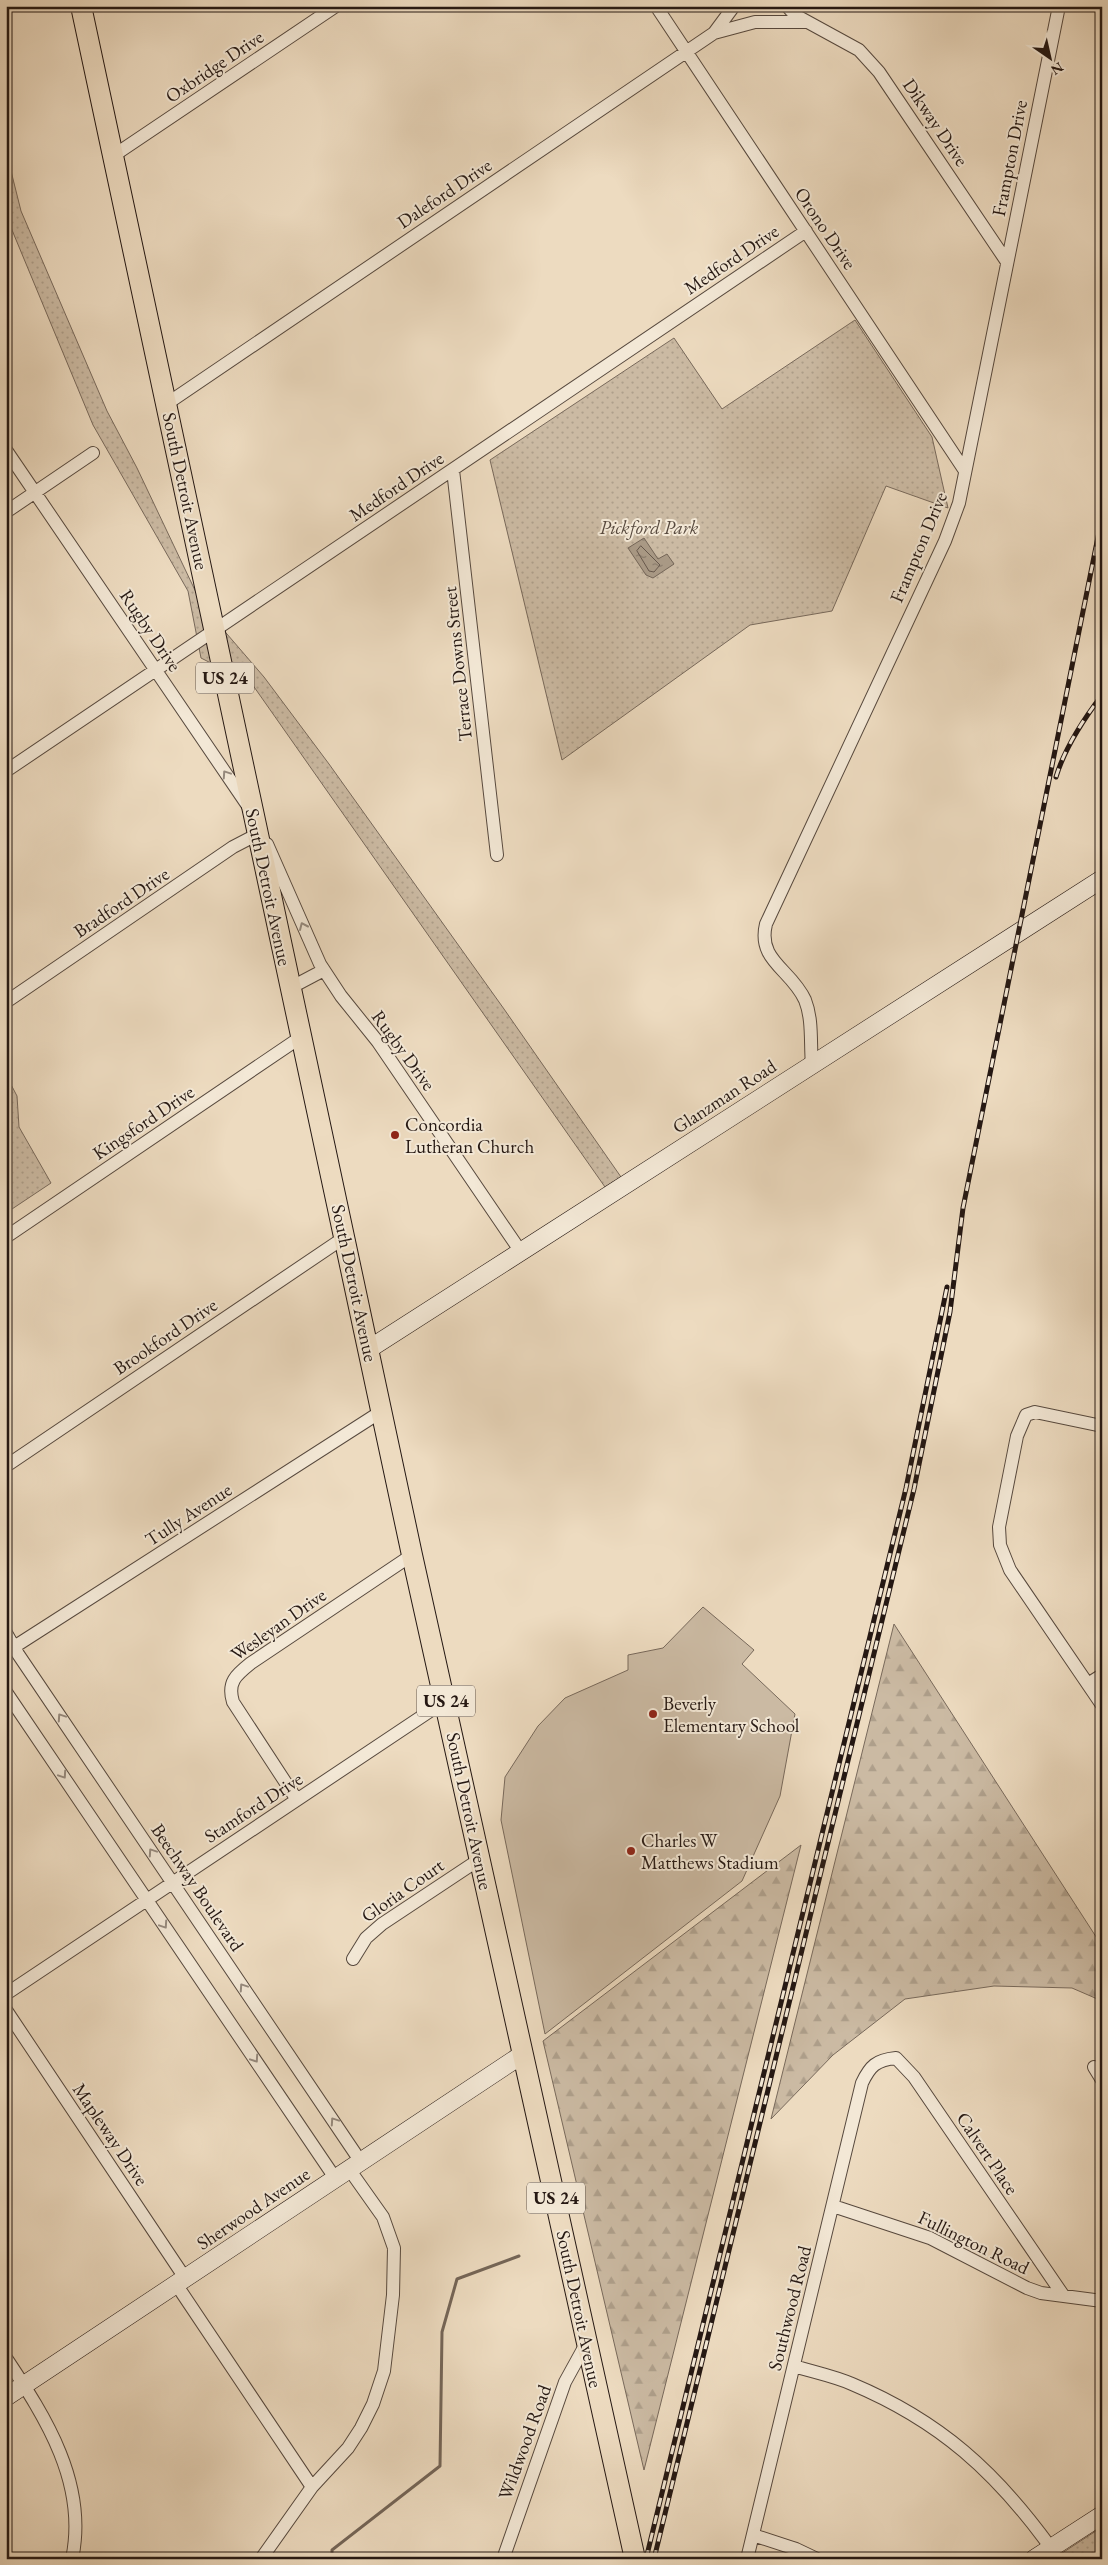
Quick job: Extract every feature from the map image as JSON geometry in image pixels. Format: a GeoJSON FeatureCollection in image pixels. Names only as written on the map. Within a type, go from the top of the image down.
{"type":"FeatureCollection","features":[{"type":"Feature","properties":{"kind":"main road","name":"South Detroit Avenue"},"geometry":{"type":"LineString","coordinates":[[81,6],[168,403],[253,814],[412,1555],[446,1701],[635,2559]]}},
{"type":"Feature","properties":{"kind":"street","name":"Oxbridge Drive"},"geometry":{"type":"LineString","coordinates":[[113,156],[336,6]]}},
{"type":"Feature","properties":{"kind":"street","name":"Orono Drive"},"geometry":{"type":"LineString","coordinates":[[656,6],[965,471]]}},
{"type":"Feature","properties":{"kind":"street","name":"Daleford Drive"},"geometry":{"type":"LineString","coordinates":[[168,403],[714,33],[734,6]]}},
{"type":"Feature","properties":{"kind":"street","name":"Dikway Drive"},"geometry":{"type":"LineString","coordinates":[[787,6],[795,14],[859,50],[879,72],[1007,262]]}},
{"type":"Feature","properties":{"kind":"street","name":"Frampton Drive"},"geometry":{"type":"LineString","coordinates":[[812,1065],[811,1028],[805,1001],[795,982],[766,950],[763,938],[766,924],[945,540],[959,503],[1059,6]]}},
{"type":"Feature","properties":{"kind":"street","name":"Dikway Drive"},"geometry":{"type":"LineString","coordinates":[[714,33],[755,22],[791,20],[812,24]]}},
{"type":"Feature","properties":{"kind":"street","name":"Medford Drive"},"geometry":{"type":"LineString","coordinates":[[6,771],[806,231]]}},
{"type":"Feature","properties":{"kind":"street","name":"Rugby Drive"},"geometry":{"type":"LineString","coordinates":[[6,450],[253,814],[324,970],[341,996],[378,1042],[521,1252]]}},
{"type":"Feature","properties":{"kind":"street"},"geometry":{"type":"LineString","coordinates":[[6,512],[93,452]]}},
{"type":"Feature","properties":{"kind":"street","name":"Terrace Downs Street"},"geometry":{"type":"LineString","coordinates":[[453,470],[497,855]]}},
{"type":"Feature","properties":{"kind":"street","name":"Bradford Drive"},"geometry":{"type":"LineString","coordinates":[[6,1002],[233,847],[258,834]]}},
{"type":"Feature","properties":{"kind":"street","name":"Glanzman Road"},"geometry":{"type":"LineString","coordinates":[[369,1349],[1102,879]]}},
{"type":"Feature","properties":{"kind":"street"},"geometry":{"type":"LineString","coordinates":[[290,988],[324,970]]}},
{"type":"Feature","properties":{"kind":"street","name":"Kingsford Drive"},"geometry":{"type":"LineString","coordinates":[[6,1237],[301,1037]]}},
{"type":"Feature","properties":{"kind":"street","name":"Brookford Drive"},"geometry":{"type":"LineString","coordinates":[[6,1466],[345,1237]]}},
{"type":"Feature","properties":{"kind":"street","name":"Tully Avenue"},"geometry":{"type":"LineString","coordinates":[[14,1648],[382,1411]]}},
{"type":"Feature","properties":{"kind":"street"},"geometry":{"type":"LineString","coordinates":[[1102,1426],[1036,1412],[1026,1416],[1016,1436],[999,1527],[1000,1544],[1010,1570],[1102,1705]]}},
{"type":"Feature","properties":{"kind":"street","name":"Wesleyan Drive"},"geometry":{"type":"LineString","coordinates":[[297,1800],[233,1702],[230,1692],[232,1680],[251,1663],[412,1555]]}},
{"type":"Feature","properties":{"kind":"street","name":"Beechway Boulevard"},"geometry":{"type":"LineString","coordinates":[[6,1633],[14,1648],[172,1883],[348,2170]]}},
{"type":"Feature","properties":{"kind":"street"},"geometry":{"type":"LineString","coordinates":[[1088,1684],[1102,1675]]}},
{"type":"Feature","properties":{"kind":"street"},"geometry":{"type":"LineString","coordinates":[[6,1692],[147,1900],[383,2217],[392,2238],[394,2286],[390,2330],[378,2392],[361,2428],[348,2448],[312,2487],[261,2559]]}},
{"type":"Feature","properties":{"kind":"street","name":"Stamford Drive"},"geometry":{"type":"LineString","coordinates":[[6,1994],[446,1701]]}},
{"type":"Feature","properties":{"kind":"street","name":"Gloria Court"},"geometry":{"type":"LineString","coordinates":[[353,1959],[366,1938],[382,1924],[480,1859]]}},
{"type":"Feature","properties":{"kind":"street","name":"Mapleway Drive"},"geometry":{"type":"LineString","coordinates":[[6,2010],[312,2487]]}},
{"type":"Feature","properties":{"kind":"street","name":"Sherwood Avenue"},"geometry":{"type":"LineString","coordinates":[[6,2397],[523,2054]]}},
{"type":"Feature","properties":{"kind":"street","name":"Calvert Place"},"geometry":{"type":"LineString","coordinates":[[870,2067],[883,2059],[896,2058],[914,2077],[1063,2296]]}},
{"type":"Feature","properties":{"kind":"street","name":"Southwood Road"},"geometry":{"type":"LineString","coordinates":[[747,2559],[862,2083],[870,2067]]}},
{"type":"Feature","properties":{"kind":"street"},"geometry":{"type":"LineString","coordinates":[[1094,2067],[1102,2080]]}},
{"type":"Feature","properties":{"kind":"street","name":"Fullington Road"},"geometry":{"type":"LineString","coordinates":[[833,2206],[930,2238],[1027,2288],[1063,2296],[1102,2301]]}},
{"type":"Feature","properties":{"kind":"street","name":"Wildwood Road"},"geometry":{"type":"LineString","coordinates":[[503,2559],[565,2382],[587,2342]]}},
{"type":"Feature","properties":{"kind":"street"},"geometry":{"type":"LineString","coordinates":[[6,2358],[51,2430],[71,2483],[77,2529],[72,2559]]}},
{"type":"Feature","properties":{"kind":"street"},"geometry":{"type":"LineString","coordinates":[[794,2366],[850,2383],[882,2397],[913,2414],[948,2438],[978,2462],[1020,2505],[1051,2548]]}},
{"type":"Feature","properties":{"kind":"street"},"geometry":{"type":"LineString","coordinates":[[1034,2559],[1102,2515]]}},
{"type":"Feature","properties":{"kind":"street"},"geometry":{"type":"LineString","coordinates":[[753,2535],[796,2549],[818,2559]]}},
{"type":"Feature","properties":{"kind":"green space"},"geometry":{"type":"Polygon","coordinates":[[[6,151],[21,211],[107,411],[137,468],[202,605],[264,677],[329,764],[621,1177],[605,1187],[252,684],[201,658],[188,591],[93,425],[7,218],[6,151]]]}},
{"type":"Feature","properties":{"kind":"green space","name":"Pickford Park"},"geometry":{"type":"Polygon","coordinates":[[[855,320],[932,437],[948,508],[886,486],[832,611],[750,625],[562,760],[490,460],[674,338],[722,409],[855,320]]]}},
{"type":"Feature","properties":{"kind":"green space"},"geometry":{"type":"Polygon","coordinates":[[[6,1075],[17,1096],[19,1127],[51,1183],[6,1213],[6,1075]]]}},
{"type":"Feature","properties":{"kind":"green space","name":"Charles W Matthews Stadium"},"geometry":{"type":"Polygon","coordinates":[[[703,1607],[754,1650],[742,1664],[795,1714],[780,1796],[742,1881],[545,2034],[501,1820],[505,1777],[538,1726],[565,1698],[628,1670],[628,1655],[663,1648],[703,1607]]]}},
{"type":"Feature","properties":{"kind":"green space"},"geometry":{"type":"Polygon","coordinates":[[[894,1624],[1102,1946],[1102,2001],[1072,1988],[994,1986],[905,1999],[833,2055],[771,2119],[894,1624]]]}},
{"type":"Feature","properties":{"kind":"green space"},"geometry":{"type":"Polygon","coordinates":[[[801,1845],[644,2470],[543,2041],[801,1845]]]}},
{"type":"Feature","properties":{"kind":"green space"},"geometry":{"type":"Polygon","coordinates":[[[1102,2527],[1102,2559],[1053,2559],[1102,2527]]]}},
{"type":"Feature","properties":{"kind":"water"},"geometry":{"type":"Polygon","coordinates":[[[644,538],[658,559],[667,554],[674,564],[653,578],[646,575],[628,548],[644,538]]]}},
{"type":"Feature","properties":{"kind":"waterway"},"geometry":{"type":"LineString","coordinates":[[332,2559],[332,2550],[440,2466],[442,2332],[457,2279],[519,2256]]}},
{"type":"Feature","properties":{"kind":"railway"},"geometry":{"type":"LineString","coordinates":[[654,2559],[914,1489],[950,1312],[963,1208],[1102,517]]}},
{"type":"Feature","properties":{"kind":"railway"},"geometry":{"type":"LineString","coordinates":[[1056,777],[1064,755],[1075,734],[1102,695]]}},
{"type":"Feature","properties":{"kind":"railway"},"geometry":{"type":"LineString","coordinates":[[646,2559],[906,1488],[947,1287]]}},
{"type":"Feature","properties":{"kind":"place","name":"Concordia Lutheran Church"},"geometry":{"type":"Point","coordinates":[395,1135]}},
{"type":"Feature","properties":{"kind":"place","name":"Beverly Elementary School"},"geometry":{"type":"Point","coordinates":[653,1714]}},
{"type":"Feature","properties":{"kind":"place","name":"Charles W Matthews Stadium"},"geometry":{"type":"Point","coordinates":[631,1851]}}]}
